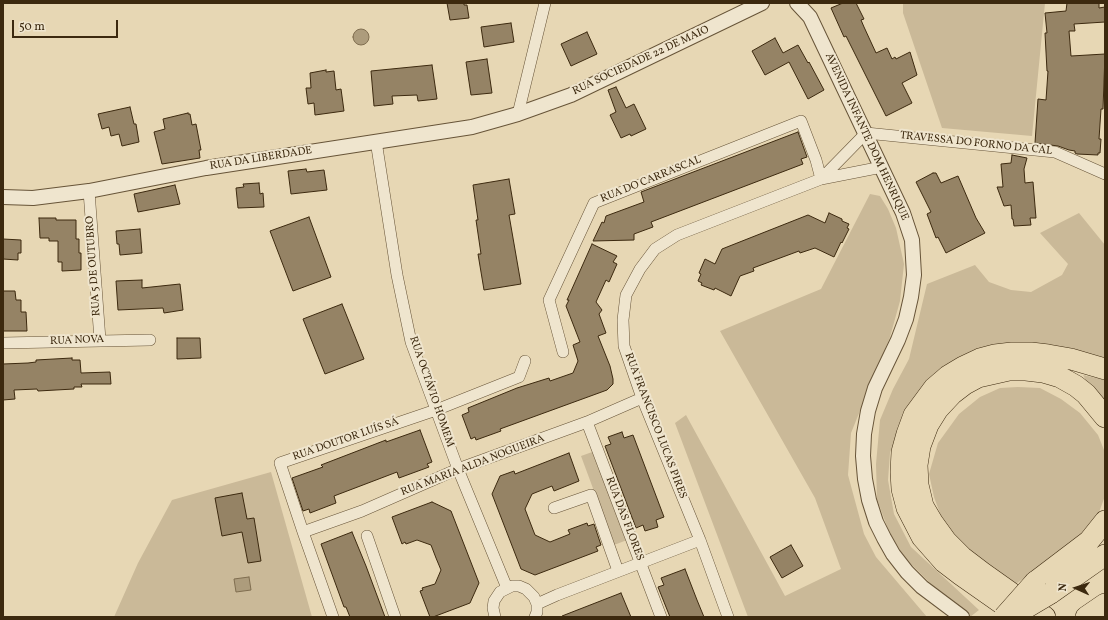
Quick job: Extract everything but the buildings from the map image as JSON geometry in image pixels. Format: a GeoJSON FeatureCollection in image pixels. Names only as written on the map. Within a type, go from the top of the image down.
{"type":"FeatureCollection","features":[{"type":"Feature","properties":{"kind":"highway"},"geometry":{"type":"LineString","coordinates":[[1021,617],[944,562],[922,537],[907,508],[902,489],[902,452],[906,434],[914,415],[934,388],[948,376],[963,367],[980,360],[1001,354],[1031,353],[1064,358],[1105,369]]}},
{"type":"Feature","properties":{"kind":"highway"},"geometry":{"type":"LineString","coordinates":[[1045,617],[983,574],[946,541],[932,523],[923,506],[918,485],[917,465],[920,446],[928,425],[938,409],[952,394],[965,384],[978,377],[1008,370],[1043,372],[1060,377],[1076,386],[1086,394],[1105,417]]}},
{"type":"Feature","properties":{"kind":"highway"},"geometry":{"type":"LineString","coordinates":[[1011,617],[1089,541],[1105,520]]}},
{"type":"Feature","properties":{"kind":"highway"},"geometry":{"type":"LineString","coordinates":[[1004,617],[1043,587],[1105,555]]}},
{"type":"Feature","properties":{"kind":"highway"},"geometry":{"type":"LineString","coordinates":[[1087,617],[1105,604]]}},
{"type":"Feature","properties":{"kind":"street"},"geometry":{"type":"LineString","coordinates":[[518,114],[545,3]]}},
{"type":"Feature","properties":{"kind":"street","name":"RUA SOCIEDADE 22 DE MAIO"},"geometry":{"type":"LineString","coordinates":[[518,114],[571,95],[762,3]]}},
{"type":"Feature","properties":{"kind":"street","name":"AVENIDA INFANTE DOM HENRIQUE"},"geometry":{"type":"LineString","coordinates":[[797,3],[810,17],[904,213],[912,240],[914,275],[906,319],[898,340],[875,388],[868,411],[864,434],[864,479],[869,500],[876,522],[893,554],[907,572],[922,586],[962,617]]}},
{"type":"Feature","properties":{"kind":"street","name":"RUA DA LIBERDADE"},"geometry":{"type":"LineString","coordinates":[[3,197],[33,198],[89,191],[206,168],[472,127],[518,114]]}},
{"type":"Feature","properties":{"kind":"street","name":"RUA DO CARRASCAL"},"geometry":{"type":"LineString","coordinates":[[563,352],[549,300],[594,203],[802,121],[821,179]]}},
{"type":"Feature","properties":{"kind":"street","name":"TRAVESSA DO FORNO DA CAL"},"geometry":{"type":"LineString","coordinates":[[866,133],[1055,152],[1105,174]]}},
{"type":"Feature","properties":{"kind":"street","name":"RUA FRANCISCO LUCAS PIRES"},"geometry":{"type":"LineString","coordinates":[[821,179],[866,133]]}},
{"type":"Feature","properties":{"kind":"street","name":"RUA OCTÁVIO HOMEM"},"geometry":{"type":"LineString","coordinates":[[376,141],[398,275],[411,342],[458,469],[507,588]]}},
{"type":"Feature","properties":{"kind":"street","name":"RUA FRANCISCO LUCAS PIRES"},"geometry":{"type":"LineString","coordinates":[[728,617],[700,540],[642,398],[624,346],[623,320],[626,295],[640,269],[655,249],[677,235],[821,179],[882,167]]}},
{"type":"Feature","properties":{"kind":"street","name":"RUA 5 DE OUTUBRO"},"geometry":{"type":"LineString","coordinates":[[89,191],[100,340]]}},
{"type":"Feature","properties":{"kind":"street","name":"RUA NOVA"},"geometry":{"type":"LineString","coordinates":[[3,344],[100,340],[150,340]]}},
{"type":"Feature","properties":{"kind":"street"},"geometry":{"type":"LineString","coordinates":[[436,410],[519,377],[525,361]]}},
{"type":"Feature","properties":{"kind":"street","name":"RUA MARIA ALDA NOGUEIRA"},"geometry":{"type":"LineString","coordinates":[[303,532],[362,511],[458,469],[587,422],[642,398]]}},
{"type":"Feature","properties":{"kind":"street","name":"RUA DOUTOR LUÍS SÁ"},"geometry":{"type":"LineString","coordinates":[[333,617],[280,463],[436,410]]}},
{"type":"Feature","properties":{"kind":"street","name":"RUA DAS FLORES"},"geometry":{"type":"LineString","coordinates":[[587,422],[661,617]]}},
{"type":"Feature","properties":{"kind":"street"},"geometry":{"type":"LineString","coordinates":[[554,508],[591,495],[618,571]]}},
{"type":"Feature","properties":{"kind":"street"},"geometry":{"type":"LineString","coordinates":[[367,536],[395,617]]}},
{"type":"Feature","properties":{"kind":"street"},"geometry":{"type":"LineString","coordinates":[[537,604],[700,540]]}},
{"type":"Feature","properties":{"kind":"street"},"geometry":{"type":"LineString","coordinates":[[494,617],[494,601],[500,592],[512,586],[519,586],[526,589],[534,597],[537,604],[537,612],[535,617]]}},
{"type":"Feature","properties":{"kind":"shaded area"},"geometry":{"type":"Polygon","coordinates":[[[903,3],[1045,3],[1032,136],[942,128],[903,13],[903,3]]]}},
{"type":"Feature","properties":{"kind":"shaded area"},"geometry":{"type":"Polygon","coordinates":[[[361,29],[368,34],[369,37],[364,44],[361,45],[354,40],[353,37],[358,30],[361,29]]]}},
{"type":"Feature","properties":{"kind":"shaded area"},"geometry":{"type":"Polygon","coordinates":[[[870,194],[880,196],[888,209],[896,228],[904,264],[900,301],[890,337],[851,433],[848,475],[864,534],[876,557],[927,617],[748,617],[675,423],[686,415],[785,596],[841,569],[815,498],[720,331],[821,289],[870,194]]]}},
{"type":"Feature","properties":{"kind":"shaded area"},"geometry":{"type":"Polygon","coordinates":[[[1079,213],[1105,245],[1105,362],[960,358],[943,366],[921,389],[899,426],[890,453],[888,480],[894,514],[911,547],[979,610],[970,617],[930,583],[905,558],[889,532],[877,499],[876,464],[880,420],[893,389],[909,359],[927,284],[975,265],[989,282],[1011,290],[1031,292],[1062,275],[1068,264],[1040,233],[1079,213]]]}},
{"type":"Feature","properties":{"kind":"shaded area"},"geometry":{"type":"Polygon","coordinates":[[[1083,375],[1105,380],[1105,409],[1089,386],[1083,375]]]}},
{"type":"Feature","properties":{"kind":"shaded area"},"geometry":{"type":"Polygon","coordinates":[[[1000,388],[1040,388],[1061,399],[1080,413],[1098,435],[1105,457],[1105,496],[1098,515],[1084,533],[1012,587],[963,548],[942,519],[934,497],[929,474],[938,443],[959,414],[980,397],[1000,388]]]}},
{"type":"Feature","properties":{"kind":"shaded area"},"geometry":{"type":"Polygon","coordinates":[[[595,451],[627,540],[614,545],[581,456],[595,451]]]}},
{"type":"Feature","properties":{"kind":"shaded area"},"geometry":{"type":"Polygon","coordinates":[[[271,472],[312,617],[114,617],[138,563],[172,500],[271,472]]]}},
{"type":"Feature","properties":{"kind":"shaded area"},"geometry":{"type":"Polygon","coordinates":[[[249,577],[251,590],[236,592],[234,579],[249,577]]]}}]}
